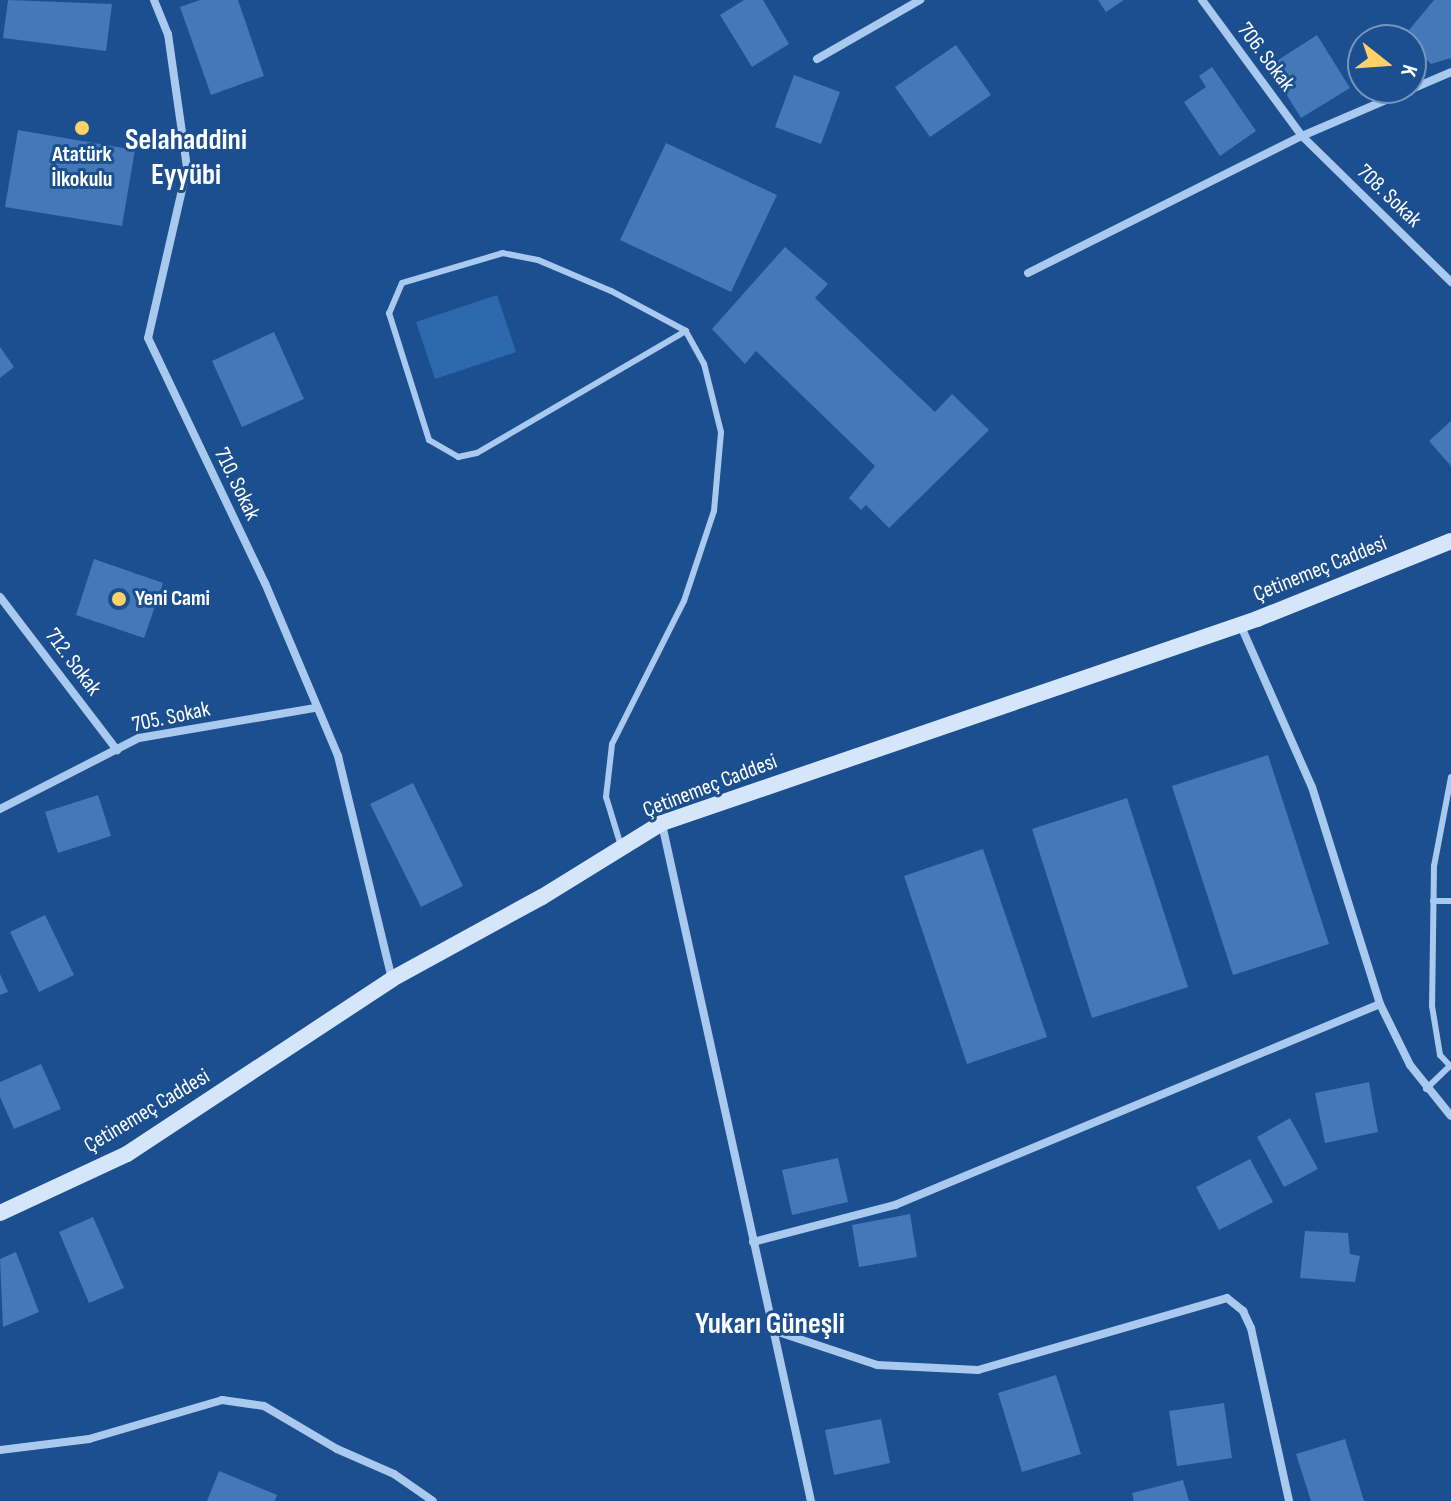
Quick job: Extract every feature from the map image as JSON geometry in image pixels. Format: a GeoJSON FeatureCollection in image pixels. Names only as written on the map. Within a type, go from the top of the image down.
{"type":"FeatureCollection","features":[{"type":"Feature","properties":{"kind":"main road","name":"Çetinemeç Caddesi"},"geometry":{"type":"LineString","coordinates":[[0,1213],[127,1154],[392,979],[662,823],[1240,624],[1451,541]]}},
{"type":"Feature","properties":{"kind":"street","name":"710. Sokak"},"geometry":{"type":"LineString","coordinates":[[154,0],[168,34],[187,168],[148,338],[265,583],[315,708],[338,756],[392,979]]}},
{"type":"Feature","properties":{"kind":"street"},"geometry":{"type":"LineString","coordinates":[[817,59],[920,0]]}},
{"type":"Feature","properties":{"kind":"street","name":"706. Sokak"},"geometry":{"type":"LineString","coordinates":[[1202,0],[1302,136]]}},
{"type":"Feature","properties":{"kind":"street"},"geometry":{"type":"LineString","coordinates":[[1028,273],[1302,136],[1451,72]]}},
{"type":"Feature","properties":{"kind":"street","name":"708. Sokak"},"geometry":{"type":"LineString","coordinates":[[1302,136],[1451,282]]}},
{"type":"Feature","properties":{"kind":"street","name":"712. Sokak"},"geometry":{"type":"LineString","coordinates":[[0,597],[117,750]]}},
{"type":"Feature","properties":{"kind":"street"},"geometry":{"type":"LineString","coordinates":[[1240,624],[1312,787],[1380,1004],[1426,1089],[1451,1116]]}},
{"type":"Feature","properties":{"kind":"street","name":"705. Sokak"},"geometry":{"type":"LineString","coordinates":[[0,809],[139,738],[315,708]]}},
{"type":"Feature","properties":{"kind":"street"},"geometry":{"type":"LineString","coordinates":[[662,823],[811,1501]]}},
{"type":"Feature","properties":{"kind":"street"},"geometry":{"type":"LineString","coordinates":[[753,1242],[895,1205],[1380,1004]]}},
{"type":"Feature","properties":{"kind":"street"},"geometry":{"type":"LineString","coordinates":[[772,1330],[877,1365],[978,1370],[1227,1298],[1243,1311],[1251,1328],[1289,1501]]}},
{"type":"Feature","properties":{"kind":"street"},"geometry":{"type":"LineString","coordinates":[[0,1450],[89,1439],[222,1400],[264,1406],[337,1449],[394,1474],[433,1501]]}},
{"type":"Feature","properties":{"kind":"lane"},"geometry":{"type":"LineString","coordinates":[[621,848],[606,797],[612,744],[698,570],[718,484],[718,409],[704,364],[686,331],[611,291],[538,260],[503,253],[402,283],[388,323],[429,440],[458,457],[477,453],[686,331]]}},
{"type":"Feature","properties":{"kind":"lane"},"geometry":{"type":"LineString","coordinates":[[1426,1089],[1450,1067],[1440,1055],[1432,1006],[1433,901],[1438,831],[1451,777]]}},
{"type":"Feature","properties":{"kind":"lane"},"geometry":{"type":"LineString","coordinates":[[1433,901],[1451,901]]}},
{"type":"Feature","properties":{"kind":"shaded area"},"geometry":{"type":"Polygon","coordinates":[[[497,295],[516,352],[435,379],[416,322],[497,295]]]}},
{"type":"Feature","properties":{"kind":"building"},"geometry":{"type":"Polygon","coordinates":[[[8,0],[112,4],[106,51],[3,38],[8,0]]]}},
{"type":"Feature","properties":{"kind":"building"},"geometry":{"type":"Polygon","coordinates":[[[200,0],[238,0],[264,76],[211,95],[180,7],[200,0]]]}},
{"type":"Feature","properties":{"kind":"building"},"geometry":{"type":"Polygon","coordinates":[[[744,0],[763,0],[789,44],[752,67],[720,15],[744,0]]]}},
{"type":"Feature","properties":{"kind":"building"},"geometry":{"type":"Polygon","coordinates":[[[1098,0],[1124,0],[1106,12],[1098,0]]]}},
{"type":"Feature","properties":{"kind":"building"},"geometry":{"type":"Polygon","coordinates":[[[1434,0],[1451,0],[1451,58],[1431,64],[1427,60],[1427,24],[1414,24],[1434,0]]]}},
{"type":"Feature","properties":{"kind":"building"},"geometry":{"type":"Polygon","coordinates":[[[1317,35],[1347,83],[1347,90],[1301,118],[1269,66],[1317,35]]]}},
{"type":"Feature","properties":{"kind":"building"},"geometry":{"type":"Polygon","coordinates":[[[956,45],[991,95],[930,137],[895,87],[956,45]]]}},
{"type":"Feature","properties":{"kind":"building"},"geometry":{"type":"Polygon","coordinates":[[[1212,67],[1256,131],[1220,156],[1184,102],[1206,87],[1199,76],[1212,67]]]}},
{"type":"Feature","properties":{"kind":"building"},"geometry":{"type":"Polygon","coordinates":[[[794,75],[840,92],[821,144],[775,127],[794,75]]]}},
{"type":"Feature","properties":{"kind":"building"},"geometry":{"type":"Polygon","coordinates":[[[18,130],[135,150],[122,226],[5,207],[18,130]]]}},
{"type":"Feature","properties":{"kind":"building"},"geometry":{"type":"Polygon","coordinates":[[[666,143],[777,195],[731,292],[620,240],[666,143]]]}},
{"type":"Feature","properties":{"kind":"building"},"geometry":{"type":"Polygon","coordinates":[[[785,247],[828,284],[815,298],[935,412],[952,394],[989,430],[889,528],[866,505],[861,510],[849,498],[875,466],[756,351],[745,364],[712,329],[785,247]]]}},
{"type":"Feature","properties":{"kind":"building"},"geometry":{"type":"Polygon","coordinates":[[[274,332],[304,399],[242,427],[212,361],[274,332]]]}},
{"type":"Feature","properties":{"kind":"building"},"geometry":{"type":"Polygon","coordinates":[[[0,347],[14,367],[0,378],[0,347]]]}},
{"type":"Feature","properties":{"kind":"building"},"geometry":{"type":"Polygon","coordinates":[[[1451,421],[1451,466],[1429,441],[1451,421]]]}},
{"type":"Feature","properties":{"kind":"building","name":"Yeni Cami"},"geometry":{"type":"Polygon","coordinates":[[[94,559],[163,583],[144,638],[76,615],[94,559]]]}},
{"type":"Feature","properties":{"kind":"building"},"geometry":{"type":"Polygon","coordinates":[[[1268,755],[1329,944],[1233,975],[1172,786],[1268,755]]]}},
{"type":"Feature","properties":{"kind":"building"},"geometry":{"type":"Polygon","coordinates":[[[413,783],[463,886],[421,907],[370,804],[413,783]]]}},
{"type":"Feature","properties":{"kind":"building"},"geometry":{"type":"Polygon","coordinates":[[[98,795],[111,836],[58,853],[45,812],[98,795]]]}},
{"type":"Feature","properties":{"kind":"building"},"geometry":{"type":"Polygon","coordinates":[[[1127,798],[1188,987],[1092,1018],[1032,829],[1127,798]]]}},
{"type":"Feature","properties":{"kind":"building"},"geometry":{"type":"Polygon","coordinates":[[[983,849],[1047,1037],[967,1064],[904,876],[983,849]]]}},
{"type":"Feature","properties":{"kind":"building"},"geometry":{"type":"Polygon","coordinates":[[[45,915],[74,975],[39,992],[10,932],[45,915]]]}},
{"type":"Feature","properties":{"kind":"building"},"geometry":{"type":"Polygon","coordinates":[[[0,974],[8,992],[0,995],[0,974]]]}},
{"type":"Feature","properties":{"kind":"building"},"geometry":{"type":"Polygon","coordinates":[[[41,1064],[61,1109],[14,1129],[0,1097],[0,1082],[41,1064]]]}},
{"type":"Feature","properties":{"kind":"building"},"geometry":{"type":"Polygon","coordinates":[[[1369,1082],[1378,1132],[1325,1143],[1315,1093],[1369,1082]]]}},
{"type":"Feature","properties":{"kind":"building"},"geometry":{"type":"Polygon","coordinates":[[[1290,1118],[1318,1169],[1284,1187],[1257,1137],[1290,1118]]]}},
{"type":"Feature","properties":{"kind":"building"},"geometry":{"type":"Polygon","coordinates":[[[838,1158],[848,1202],[792,1215],[782,1170],[838,1158]]]}},
{"type":"Feature","properties":{"kind":"building"},"geometry":{"type":"Polygon","coordinates":[[[1250,1159],[1273,1202],[1219,1230],[1196,1187],[1250,1159]]]}},
{"type":"Feature","properties":{"kind":"building"},"geometry":{"type":"Polygon","coordinates":[[[910,1214],[917,1257],[859,1267],[852,1225],[910,1214]]]}},
{"type":"Feature","properties":{"kind":"building"},"geometry":{"type":"Polygon","coordinates":[[[93,1217],[124,1288],[89,1303],[59,1232],[93,1217]]]}},
{"type":"Feature","properties":{"kind":"building"},"geometry":{"type":"Polygon","coordinates":[[[1305,1231],[1348,1233],[1350,1254],[1360,1256],[1355,1282],[1300,1278],[1305,1231]]]}},
{"type":"Feature","properties":{"kind":"building"},"geometry":{"type":"Polygon","coordinates":[[[16,1252],[39,1312],[3,1327],[0,1259],[16,1252]]]}},
{"type":"Feature","properties":{"kind":"building"},"geometry":{"type":"Polygon","coordinates":[[[1056,1375],[1081,1454],[1022,1472],[998,1393],[1056,1375]]]}},
{"type":"Feature","properties":{"kind":"building"},"geometry":{"type":"Polygon","coordinates":[[[1224,1403],[1232,1458],[1177,1466],[1169,1411],[1224,1403]]]}},
{"type":"Feature","properties":{"kind":"building"},"geometry":{"type":"Polygon","coordinates":[[[881,1419],[890,1463],[834,1475],[825,1430],[881,1419]]]}},
{"type":"Feature","properties":{"kind":"building"},"geometry":{"type":"Polygon","coordinates":[[[1345,1439],[1364,1501],[1311,1501],[1296,1454],[1345,1439]]]}},
{"type":"Feature","properties":{"kind":"building"},"geometry":{"type":"Polygon","coordinates":[[[219,1471],[277,1495],[275,1501],[207,1501],[219,1471]]]}},
{"type":"Feature","properties":{"kind":"building"},"geometry":{"type":"Polygon","coordinates":[[[1183,1480],[1189,1501],[1134,1501],[1132,1493],[1183,1480]]]}},
{"type":"Feature","properties":{"kind":"place","name":"Atatürk İlkokulu"},"geometry":{"type":"Point","coordinates":[82,128]}},
{"type":"Feature","properties":{"kind":"place","name":"Yeni Cami"},"geometry":{"type":"Point","coordinates":[119,599]}},
{"type":"Feature","properties":{"kind":"district","name":"Selahaddini Eyyübi"},"geometry":{"type":"Point","coordinates":[186,157]}},
{"type":"Feature","properties":{"kind":"district","name":"Yukarı Güneşli"},"geometry":{"type":"Point","coordinates":[770,1324]}}]}
